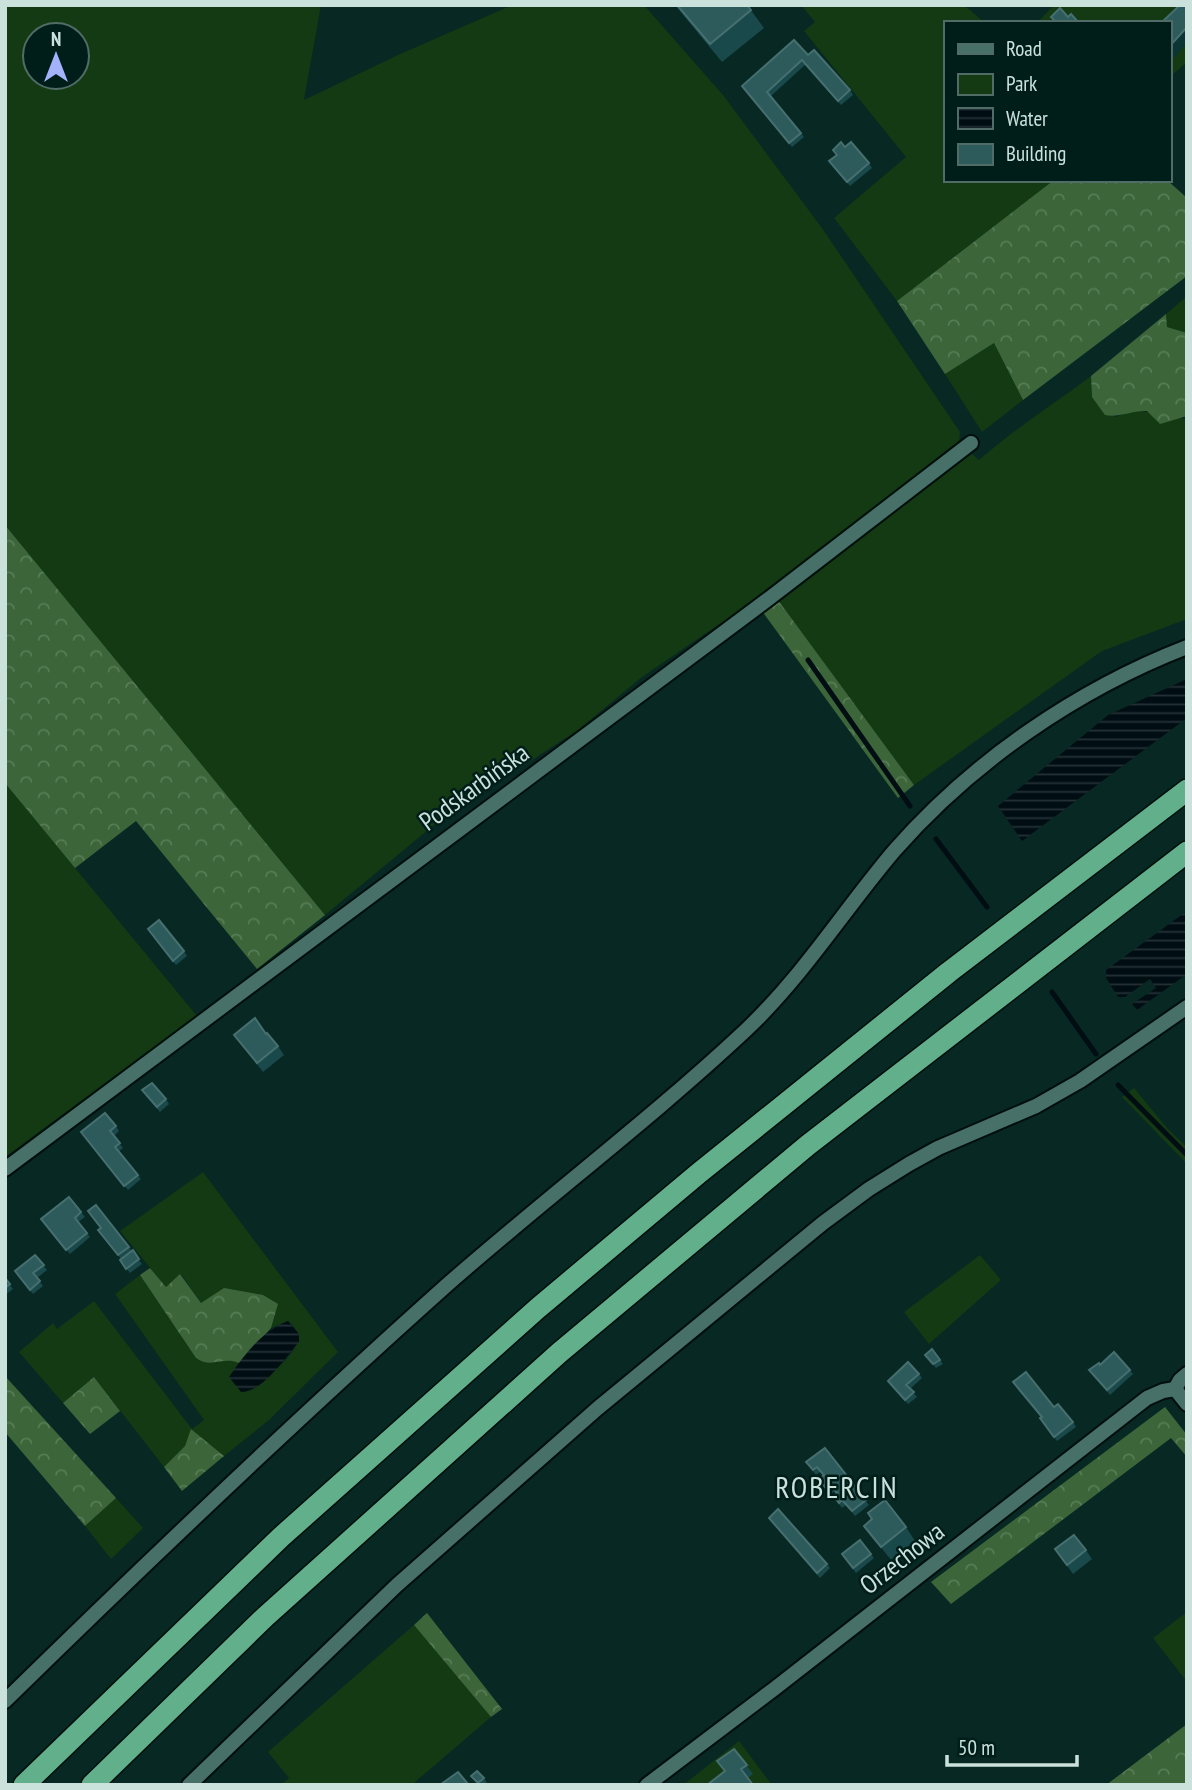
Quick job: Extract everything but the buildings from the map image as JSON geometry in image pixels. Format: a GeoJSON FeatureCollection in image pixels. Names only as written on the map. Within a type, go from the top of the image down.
{"type":"FeatureCollection","features":[{"type":"Feature","properties":{"kind":"highway"},"geometry":{"type":"LineString","coordinates":[[24,1785],[281,1537],[538,1308],[699,1173],[949,972],[1187,790]]}},
{"type":"Feature","properties":{"kind":"highway"},"geometry":{"type":"LineString","coordinates":[[92,1785],[265,1617],[559,1353],[808,1145],[1187,852]]}},
{"type":"Feature","properties":{"kind":"street","name":"Podskarbińska"},"geometry":{"type":"LineString","coordinates":[[5,1169],[771,597],[971,443]]}},
{"type":"Feature","properties":{"kind":"street"},"geometry":{"type":"LineString","coordinates":[[5,1701],[254,1461],[450,1283],[748,1028],[801,972],[893,853],[941,802],[974,773],[1069,705],[1117,678],[1187,647]]}},
{"type":"Feature","properties":{"kind":"street"},"geometry":{"type":"LineString","coordinates":[[189,1785],[397,1585],[598,1408],[823,1223],[869,1189],[928,1153],[1035,1106],[1080,1081],[1187,1007]]}},
{"type":"Feature","properties":{"kind":"street"},"geometry":{"type":"LineString","coordinates":[[1187,1374],[1175,1389],[1187,1404]]}},
{"type":"Feature","properties":{"kind":"street","name":"Orzechowa"},"geometry":{"type":"LineString","coordinates":[[647,1785],[1147,1398],[1175,1389]]}},
{"type":"Feature","properties":{"kind":"green space"},"geometry":{"type":"Polygon","coordinates":[[[5,5],[321,5],[304,100],[512,5],[644,5],[723,95],[822,228],[960,432],[959,446],[781,582],[642,677],[578,730],[440,820],[325,915],[5,525],[5,5]]]}},
{"type":"Feature","properties":{"kind":"green space"},"geometry":{"type":"Polygon","coordinates":[[[801,5],[964,5],[983,21],[944,21],[944,182],[1051,182],[897,301],[834,218],[906,157],[804,31],[815,22],[801,5]]]}},
{"type":"Feature","properties":{"kind":"green space"},"geometry":{"type":"Polygon","coordinates":[[[1054,5],[1187,5],[1187,62],[1171,76],[1171,21],[1039,21],[1054,5]]]}},
{"type":"Feature","properties":{"kind":"green space"},"geometry":{"type":"Polygon","coordinates":[[[1051,182],[1169,182],[1187,198],[1187,276],[1023,400],[994,343],[945,374],[897,301],[1051,182]]]}},
{"type":"Feature","properties":{"kind":"green space"},"geometry":{"type":"Polygon","coordinates":[[[1187,296],[1187,333],[1167,327],[1166,314],[1187,296]]]}},
{"type":"Feature","properties":{"kind":"green space"},"geometry":{"type":"Polygon","coordinates":[[[1166,314],[1167,327],[1187,333],[1187,416],[1160,424],[1147,411],[1105,415],[1092,397],[1091,376],[1166,314]]]}},
{"type":"Feature","properties":{"kind":"green space"},"geometry":{"type":"Polygon","coordinates":[[[994,343],[1023,400],[982,432],[945,374],[994,343]]]}},
{"type":"Feature","properties":{"kind":"green space"},"geometry":{"type":"Polygon","coordinates":[[[1091,376],[1092,397],[1115,417],[1136,410],[1184,419],[1187,416],[1187,619],[1102,651],[914,785],[778,600],[970,452],[979,460],[1091,376]]]}},
{"type":"Feature","properties":{"kind":"green space"},"geometry":{"type":"Polygon","coordinates":[[[5,525],[325,915],[257,969],[136,821],[75,868],[5,783],[5,525]]]}},
{"type":"Feature","properties":{"kind":"green space"},"geometry":{"type":"Polygon","coordinates":[[[778,600],[914,785],[898,798],[762,611],[778,600]]]}},
{"type":"Feature","properties":{"kind":"green space"},"geometry":{"type":"Polygon","coordinates":[[[5,783],[197,1016],[5,1157],[5,783]]]}},
{"type":"Feature","properties":{"kind":"green space"},"geometry":{"type":"Polygon","coordinates":[[[1134,1088],[1168,1129],[1187,1147],[1187,1164],[1122,1097],[1134,1088]]]}},
{"type":"Feature","properties":{"kind":"green space"},"geometry":{"type":"Polygon","coordinates":[[[203,1172],[338,1352],[269,1420],[224,1456],[192,1430],[185,1446],[164,1467],[94,1377],[63,1403],[19,1352],[53,1323],[57,1329],[94,1301],[192,1429],[204,1420],[115,1294],[140,1275],[196,1358],[212,1362],[228,1358],[239,1363],[230,1377],[259,1384],[283,1363],[298,1338],[288,1321],[271,1328],[278,1304],[201,1303],[181,1274],[166,1287],[120,1231],[203,1172]]]}},
{"type":"Feature","properties":{"kind":"green space"},"geometry":{"type":"Polygon","coordinates":[[[980,1255],[1001,1280],[929,1344],[904,1312],[980,1255]]]}},
{"type":"Feature","properties":{"kind":"green space"},"geometry":{"type":"Polygon","coordinates":[[[150,1268],[166,1287],[180,1274],[201,1303],[224,1288],[263,1295],[278,1304],[271,1328],[239,1363],[201,1361],[196,1358],[140,1275],[150,1268]]]}},
{"type":"Feature","properties":{"kind":"green space"},"geometry":{"type":"Polygon","coordinates":[[[5,1376],[116,1498],[85,1526],[5,1432],[5,1376]]]}},
{"type":"Feature","properties":{"kind":"green space"},"geometry":{"type":"Polygon","coordinates":[[[94,1377],[120,1411],[90,1434],[63,1403],[94,1377]]]}},
{"type":"Feature","properties":{"kind":"green space"},"geometry":{"type":"Polygon","coordinates":[[[1165,1407],[1187,1435],[1187,1457],[1171,1438],[951,1604],[931,1582],[1165,1407]]]}},
{"type":"Feature","properties":{"kind":"green space"},"geometry":{"type":"Polygon","coordinates":[[[191,1429],[224,1456],[182,1491],[164,1467],[185,1446],[191,1429]]]}},
{"type":"Feature","properties":{"kind":"green space"},"geometry":{"type":"Polygon","coordinates":[[[116,1498],[143,1528],[111,1559],[85,1526],[116,1498]]]}},
{"type":"Feature","properties":{"kind":"green space"},"geometry":{"type":"Polygon","coordinates":[[[1187,1612],[1187,1682],[1153,1638],[1187,1612]]]}},
{"type":"Feature","properties":{"kind":"green space"},"geometry":{"type":"Polygon","coordinates":[[[427,1613],[502,1709],[491,1717],[414,1625],[427,1613]]]}},
{"type":"Feature","properties":{"kind":"green space"},"geometry":{"type":"Polygon","coordinates":[[[414,1625],[491,1717],[415,1782],[416,1785],[281,1785],[289,1778],[268,1752],[414,1625]]]}},
{"type":"Feature","properties":{"kind":"green space"},"geometry":{"type":"Polygon","coordinates":[[[1187,1724],[1187,1785],[1106,1785],[1187,1724]]]}},
{"type":"Feature","properties":{"kind":"green space"},"geometry":{"type":"Polygon","coordinates":[[[739,1741],[772,1785],[683,1785],[739,1741]]]}},
{"type":"Feature","properties":{"kind":"water"},"geometry":{"type":"Polygon","coordinates":[[[1187,679],[1187,718],[1022,841],[998,806],[1108,715],[1187,679]]]}},
{"type":"Feature","properties":{"kind":"water"},"geometry":{"type":"Polygon","coordinates":[[[1187,911],[1187,974],[1137,1010],[1132,1004],[1156,988],[1150,979],[1125,997],[1118,997],[1106,978],[1106,970],[1187,911]]]}},
{"type":"Feature","properties":{"kind":"water"},"geometry":{"type":"Polygon","coordinates":[[[288,1321],[299,1334],[299,1342],[265,1380],[249,1391],[241,1392],[229,1377],[262,1337],[288,1321]]]}},
{"type":"Feature","properties":{"kind":"waterway"},"geometry":{"type":"LineString","coordinates":[[808,660],[910,806]]}},
{"type":"Feature","properties":{"kind":"waterway"},"geometry":{"type":"LineString","coordinates":[[936,839],[987,907]]}},
{"type":"Feature","properties":{"kind":"waterway"},"geometry":{"type":"LineString","coordinates":[[1052,992],[1096,1054]]}},
{"type":"Feature","properties":{"kind":"waterway"},"geometry":{"type":"LineString","coordinates":[[1118,1085],[1187,1155]]}},
{"type":"Feature","properties":{"kind":"district","name":"ROBERCIN"},"geometry":{"type":"Point","coordinates":[837,1488]}}]}
